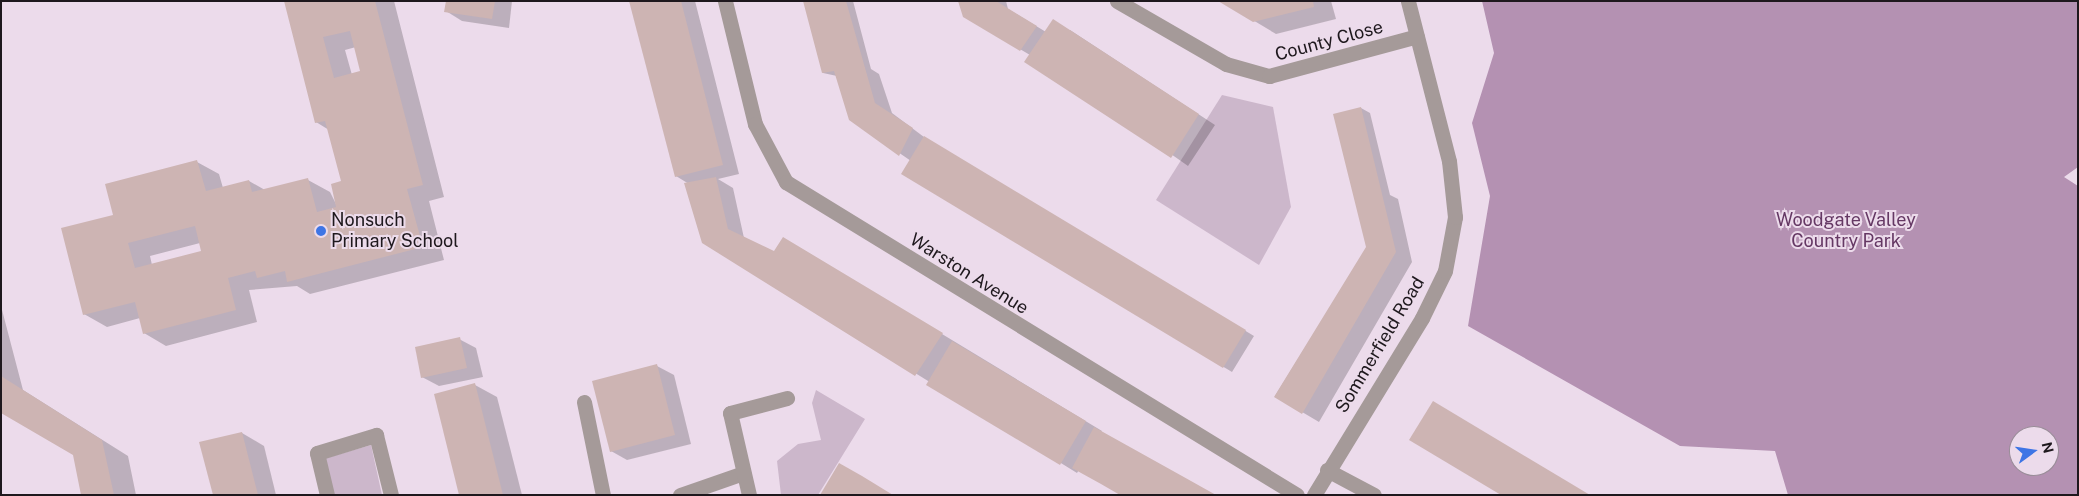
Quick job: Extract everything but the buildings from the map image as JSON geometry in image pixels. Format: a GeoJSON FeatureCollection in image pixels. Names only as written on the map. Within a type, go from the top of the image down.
{"type":"FeatureCollection","features":[{"type":"Feature","properties":{"kind":"street","name":"Warston Avenue"},"geometry":{"type":"LineString","coordinates":[[725,1],[755,124],[786,182],[1297,495]]}},
{"type":"Feature","properties":{"kind":"street","name":"County Close"},"geometry":{"type":"LineString","coordinates":[[1117,1],[1226,64],[1270,76],[1417,36]]}},
{"type":"Feature","properties":{"kind":"street","name":"Sommerfield Road"},"geometry":{"type":"LineString","coordinates":[[1314,495],[1327,470],[1422,318],[1445,270],[1455,217],[1450,171],[1408,1]]}},
{"type":"Feature","properties":{"kind":"street"},"geometry":{"type":"LineString","coordinates":[[750,495],[743,473],[730,413],[787,398]]}},
{"type":"Feature","properties":{"kind":"street"},"geometry":{"type":"LineString","coordinates":[[584,402],[602,495]]}},
{"type":"Feature","properties":{"kind":"street"},"geometry":{"type":"LineString","coordinates":[[327,495],[317,453],[376,435],[391,495]]}},
{"type":"Feature","properties":{"kind":"street"},"geometry":{"type":"LineString","coordinates":[[1327,470],[1374,495]]}},
{"type":"Feature","properties":{"kind":"street"},"geometry":{"type":"LineString","coordinates":[[680,495],[743,473]]}},
{"type":"Feature","properties":{"kind":"shaded area"},"geometry":{"type":"Polygon","coordinates":[[[1222,95],[1273,107],[1291,207],[1259,265],[1156,200],[1222,95]]]}},
{"type":"Feature","properties":{"kind":"shaded area"},"geometry":{"type":"Polygon","coordinates":[[[816,390],[865,419],[818,495],[781,495],[777,461],[798,444],[821,440],[812,403],[816,390]]]}},
{"type":"Feature","properties":{"kind":"shaded area"},"geometry":{"type":"Polygon","coordinates":[[[371,445],[382,495],[333,495],[323,459],[371,445]]]}},
{"type":"Feature","properties":{"kind":"green space","name":"Woodgate Valley Country Park"},"geometry":{"type":"Polygon","coordinates":[[[1482,1],[2078,1],[2078,167],[2064,177],[2078,186],[2078,495],[1788,495],[1775,451],[1680,446],[1468,326],[1490,196],[1472,123],[1494,53],[1482,1]]]}},
{"type":"Feature","properties":{"kind":"place","name":"Nonsuch Primary School"},"geometry":{"type":"Point","coordinates":[321,231]}}]}
